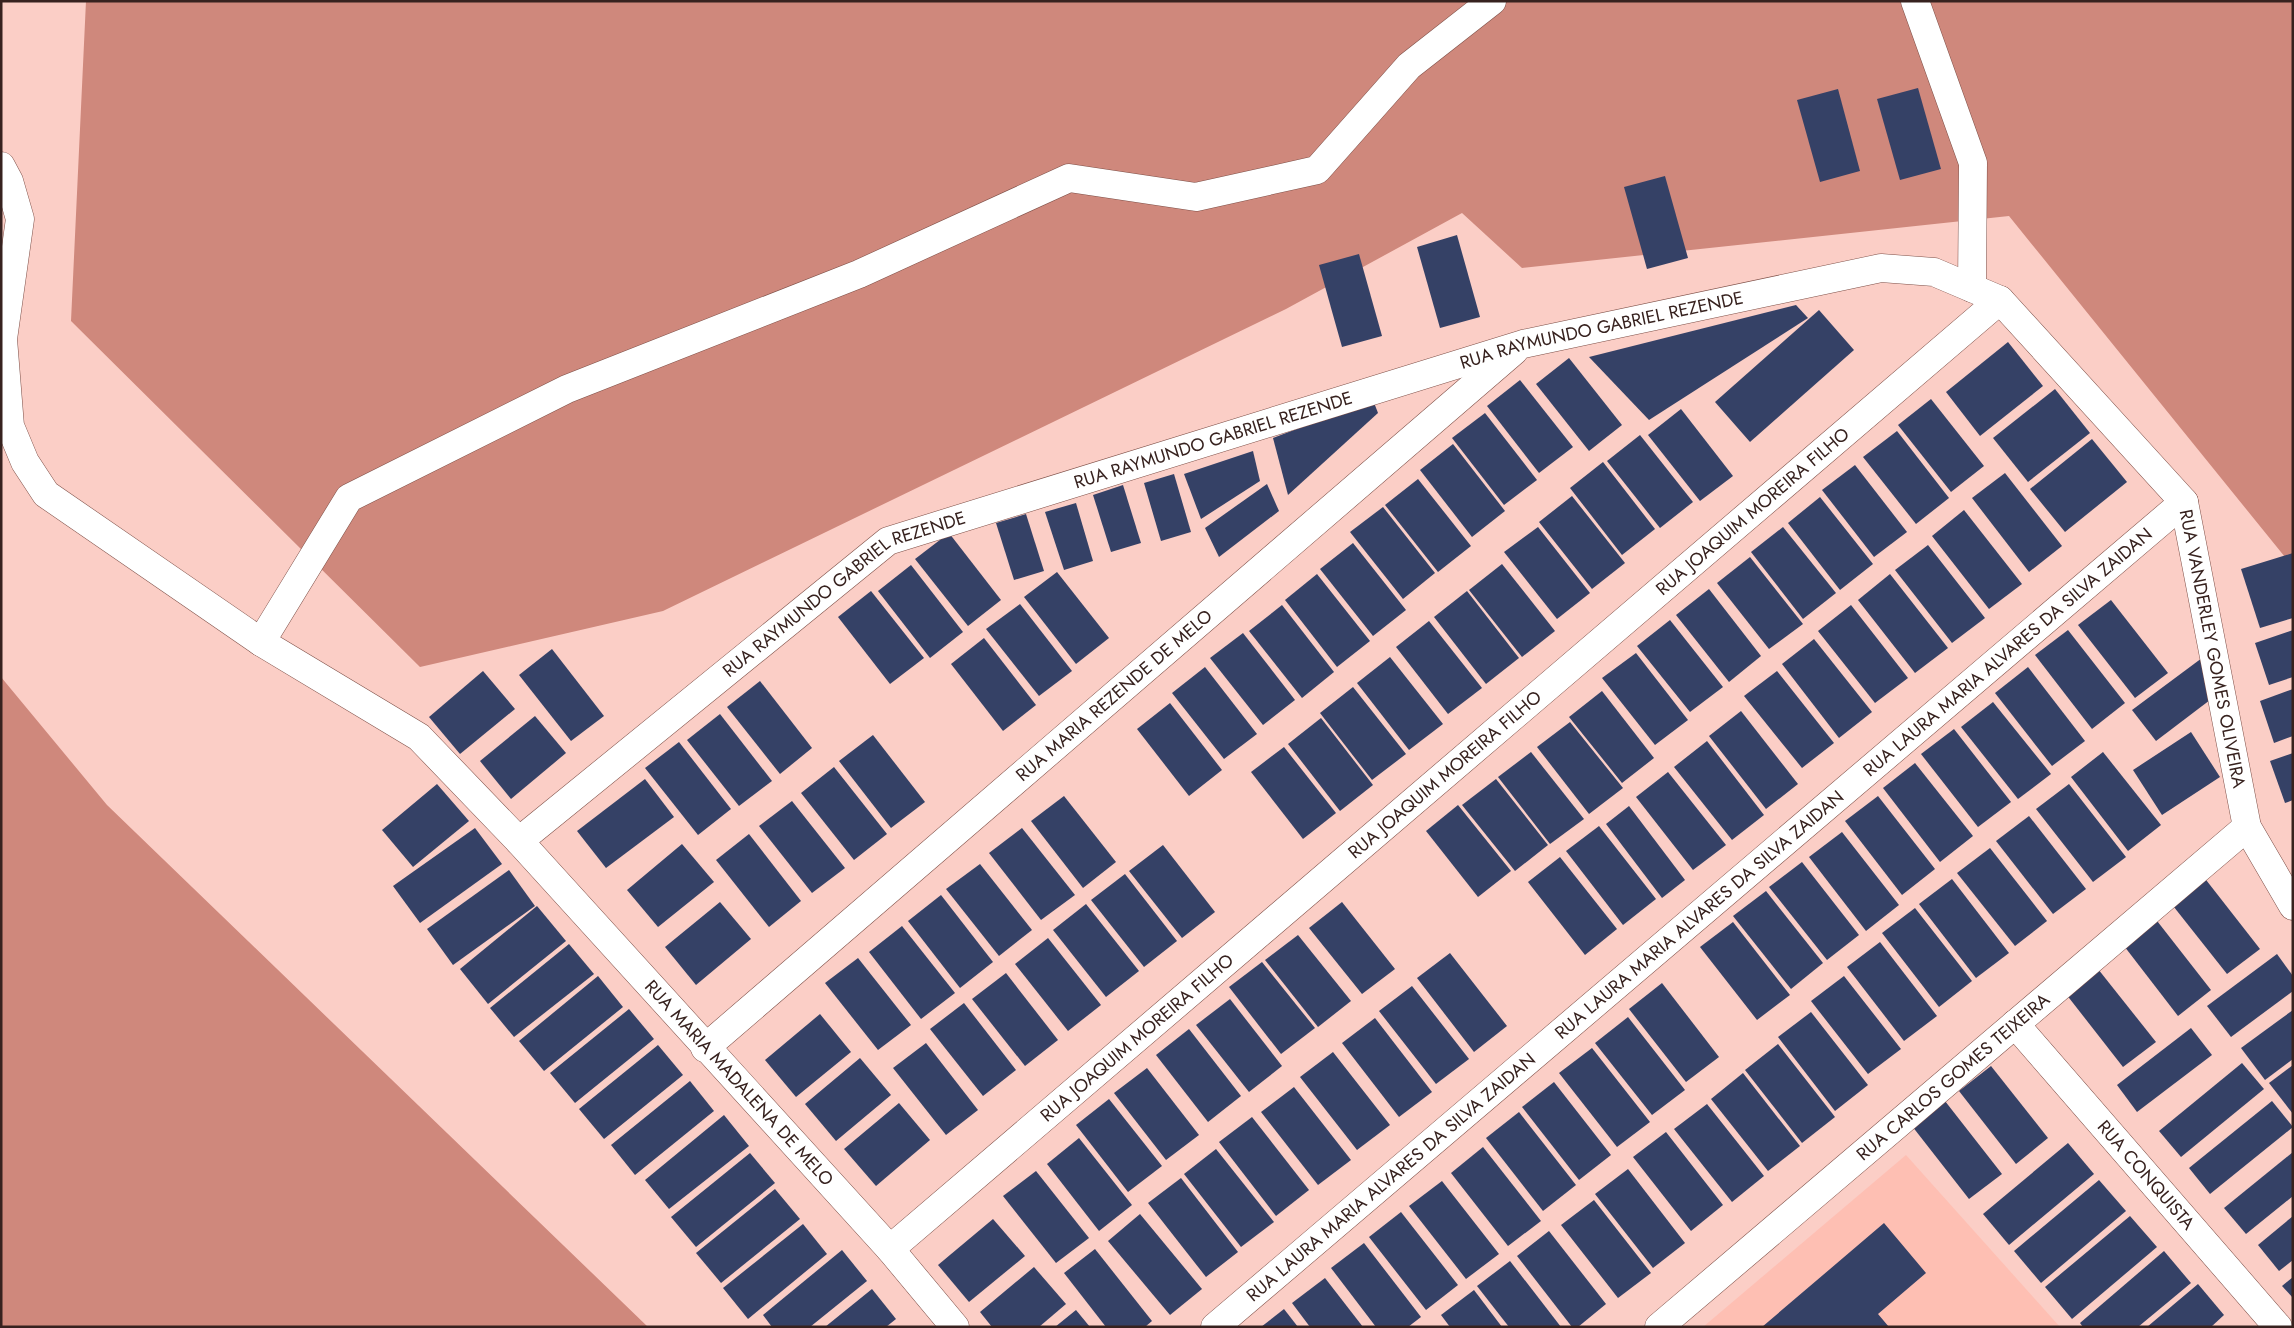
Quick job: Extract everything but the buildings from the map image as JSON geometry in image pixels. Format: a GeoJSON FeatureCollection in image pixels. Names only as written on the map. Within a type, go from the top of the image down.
{"type":"FeatureCollection","features":[{"type":"Feature","properties":{"kind":"street"},"geometry":{"type":"LineString","coordinates":[[261,642],[350,498],[567,389],[859,274],[1068,178],[1196,197],[1317,170],[1409,66],[1492,1]]}},
{"type":"Feature","properties":{"kind":"street"},"geometry":{"type":"LineString","coordinates":[[1915,1],[1972,163],[1972,288]]}},
{"type":"Feature","properties":{"kind":"street","name":"RUA MARIA MADALENA DE MELO"},"geometry":{"type":"LineString","coordinates":[[1,166],[9,181],[20,219],[3,339],[10,426],[25,462],[46,494],[261,642],[419,737],[519,840],[705,1048],[890,1249],[956,1327]]}},
{"type":"Feature","properties":{"kind":"street","name":"RUA RAYMUNDO GABRIEL REZENDE"},"geometry":{"type":"LineString","coordinates":[[519,840],[888,541],[1523,344],[1881,268],[1934,272],[2000,300]]}},
{"type":"Feature","properties":{"kind":"street","name":"RUA VANDERLEY GOMES OLIVEIRA"},"geometry":{"type":"LineString","coordinates":[[2000,300],[2184,502],[2247,827],[2293,906]]}},
{"type":"Feature","properties":{"kind":"street","name":"RUA JOAQUIM MOREIRA FILHO"},"geometry":{"type":"LineString","coordinates":[[890,1249],[2000,300]]}},
{"type":"Feature","properties":{"kind":"street","name":"RUA MARIA REZENDE DE MELO"},"geometry":{"type":"LineString","coordinates":[[705,1048],[1523,344]]}},
{"type":"Feature","properties":{"kind":"street","name":"RUA LAURA MARIA ALVARES DA SILVA ZAIDAN"},"geometry":{"type":"LineString","coordinates":[[1215,1327],[2184,502]]}},
{"type":"Feature","properties":{"kind":"street","name":"RUA CARLOS GOMES TEIXEIRA"},"geometry":{"type":"LineString","coordinates":[[1659,1327],[2247,827]]}},
{"type":"Feature","properties":{"kind":"street","name":"RUA CONQUISTA"},"geometry":{"type":"LineString","coordinates":[[2015,1024],[2278,1327]]}},
{"type":"Feature","properties":{"kind":"shaded area"},"geometry":{"type":"Polygon","coordinates":[[[86,1],[2293,1],[2293,567],[2009,216],[1522,268],[1462,213],[1286,309],[663,611],[420,667],[71,321],[86,1]]]}},
{"type":"Feature","properties":{"kind":"shaded area"},"geometry":{"type":"Polygon","coordinates":[[[1,677],[107,805],[648,1327],[1,1327],[1,677]]]}},
{"type":"Feature","properties":{"kind":"shaded area"},"geometry":{"type":"Polygon","coordinates":[[[1906,1155],[2060,1327],[1703,1327],[1906,1155]]]}}]}
